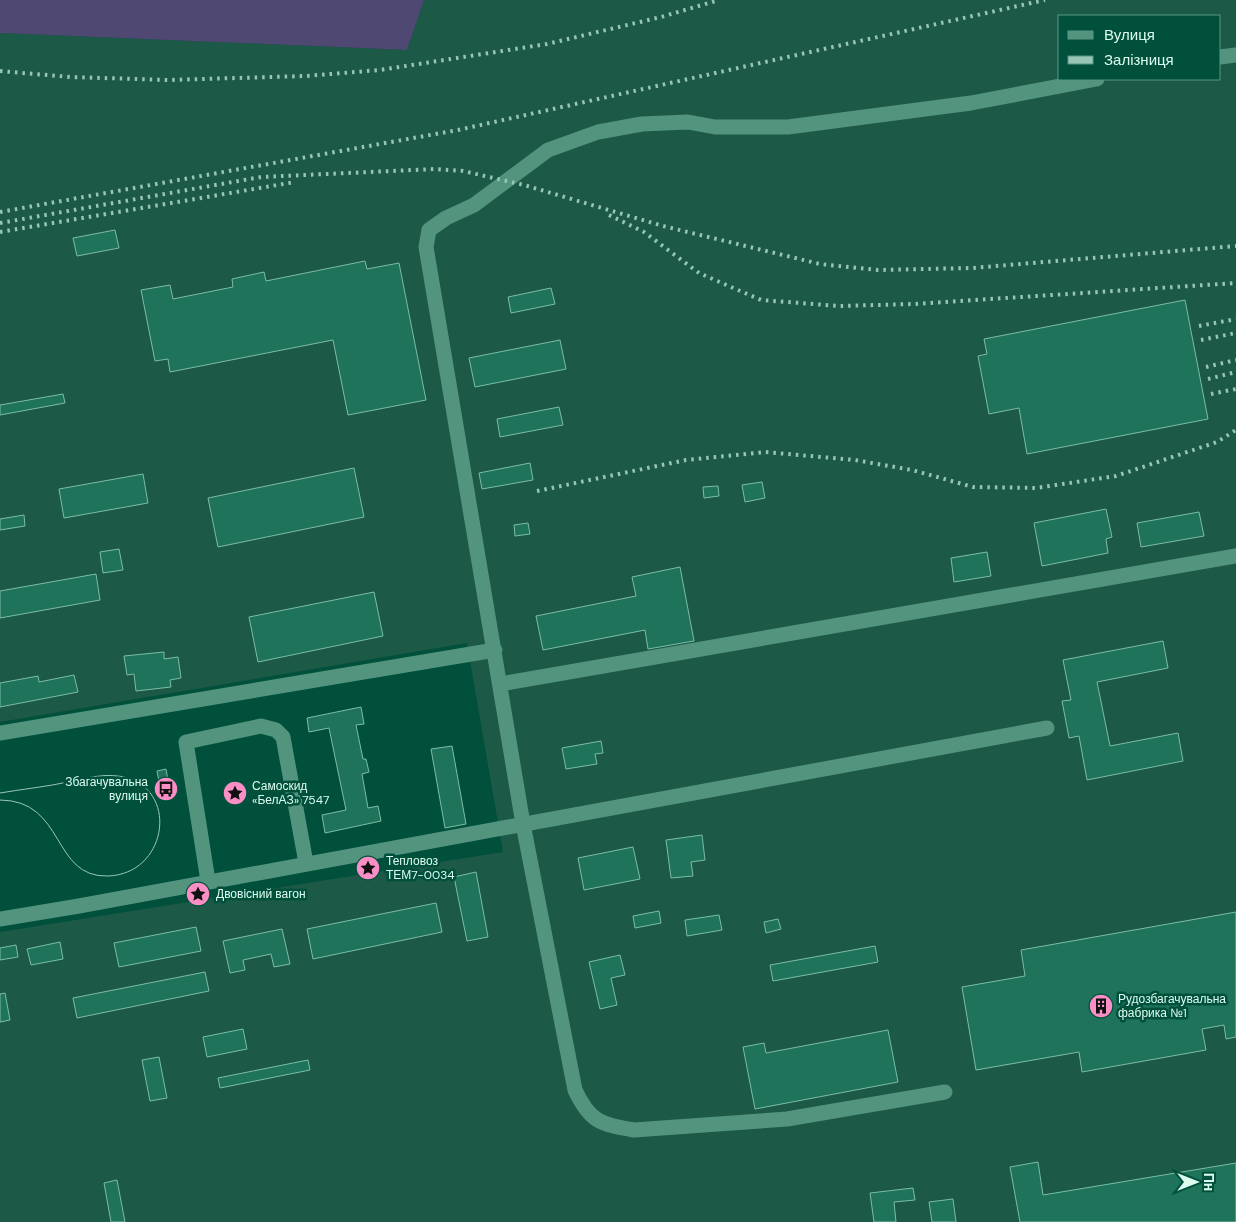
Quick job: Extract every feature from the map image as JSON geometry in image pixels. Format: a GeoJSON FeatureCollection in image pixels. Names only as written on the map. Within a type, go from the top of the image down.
{"type":"FeatureCollection","features":[{"type":"Feature","properties":{"kind":"lane"},"geometry":{"type":"LineString","coordinates":[[1221,57],[1236,55]]}},
{"type":"Feature","properties":{"kind":"lane"},"geometry":{"type":"LineString","coordinates":[[945,1092],[787,1119],[644,1130],[612,1126],[589,1115],[575,1090],[523,824],[426,247],[429,230],[446,218],[474,205],[548,150],[598,132],[642,124],[688,122],[715,127],[788,127],[972,103],[1092,80]]}},
{"type":"Feature","properties":{"kind":"lane"},"geometry":{"type":"LineString","coordinates":[[500,684],[1236,556]]}},
{"type":"Feature","properties":{"kind":"lane"},"geometry":{"type":"LineString","coordinates":[[0,733],[495,650]]}},
{"type":"Feature","properties":{"kind":"lane"},"geometry":{"type":"LineString","coordinates":[[208,881],[186,742],[260,726],[276,730],[283,737],[306,863]]}},
{"type":"Feature","properties":{"kind":"lane"},"geometry":{"type":"LineString","coordinates":[[0,919],[1047,728]]}},
{"type":"Feature","properties":{"kind":"shaded area"},"geometry":{"type":"Polygon","coordinates":[[[0,0],[424,0],[407,50],[0,33],[0,0]]]}},
{"type":"Feature","properties":{"kind":"shaded area"},"geometry":{"type":"Polygon","coordinates":[[[424,0],[1236,0],[1236,1222],[0,1222],[0,932],[503,852],[467,643],[0,722],[0,33],[407,50],[424,0]]]}},
{"type":"Feature","properties":{"kind":"building"},"geometry":{"type":"Polygon","coordinates":[[[115,230],[119,248],[77,256],[73,238],[115,230]]]}},
{"type":"Feature","properties":{"kind":"building"},"geometry":{"type":"Polygon","coordinates":[[[365,261],[367,269],[399,263],[426,400],[348,415],[333,340],[170,372],[168,359],[155,361],[141,290],[170,285],[173,299],[233,287],[232,279],[264,272],[266,281],[365,261]]]}},
{"type":"Feature","properties":{"kind":"building"},"geometry":{"type":"Polygon","coordinates":[[[551,288],[555,304],[511,313],[508,297],[551,288]]]}},
{"type":"Feature","properties":{"kind":"building"},"geometry":{"type":"Polygon","coordinates":[[[1185,300],[1208,419],[1027,454],[1019,408],[989,414],[978,356],[987,354],[984,339],[1185,300]]]}},
{"type":"Feature","properties":{"kind":"building"},"geometry":{"type":"Polygon","coordinates":[[[560,340],[566,369],[475,387],[469,358],[560,340]]]}},
{"type":"Feature","properties":{"kind":"building"},"geometry":{"type":"Polygon","coordinates":[[[63,394],[65,403],[0,415],[0,405],[63,394]]]}},
{"type":"Feature","properties":{"kind":"building"},"geometry":{"type":"Polygon","coordinates":[[[559,407],[563,425],[500,437],[497,419],[559,407]]]}},
{"type":"Feature","properties":{"kind":"building"},"geometry":{"type":"Polygon","coordinates":[[[530,463],[533,480],[482,489],[479,473],[530,463]]]}},
{"type":"Feature","properties":{"kind":"building"},"geometry":{"type":"Polygon","coordinates":[[[354,468],[364,517],[218,547],[208,498],[354,468]]]}},
{"type":"Feature","properties":{"kind":"building"},"geometry":{"type":"Polygon","coordinates":[[[143,474],[148,503],[64,518],[59,489],[143,474]]]}},
{"type":"Feature","properties":{"kind":"building"},"geometry":{"type":"Polygon","coordinates":[[[762,482],[765,498],[745,502],[742,485],[762,482]]]}},
{"type":"Feature","properties":{"kind":"building"},"geometry":{"type":"Polygon","coordinates":[[[718,486],[719,496],[704,498],[703,487],[718,486]]]}},
{"type":"Feature","properties":{"kind":"building"},"geometry":{"type":"Polygon","coordinates":[[[1106,509],[1112,537],[1106,539],[1108,553],[1042,566],[1034,523],[1106,509]]]}},
{"type":"Feature","properties":{"kind":"building"},"geometry":{"type":"Polygon","coordinates":[[[1199,512],[1204,536],[1141,547],[1137,523],[1199,512]]]}},
{"type":"Feature","properties":{"kind":"building"},"geometry":{"type":"Polygon","coordinates":[[[24,515],[25,526],[0,530],[0,519],[24,515]]]}},
{"type":"Feature","properties":{"kind":"building"},"geometry":{"type":"Polygon","coordinates":[[[528,523],[530,534],[515,536],[514,525],[528,523]]]}},
{"type":"Feature","properties":{"kind":"building"},"geometry":{"type":"Polygon","coordinates":[[[119,549],[123,570],[103,573],[100,552],[119,549]]]}},
{"type":"Feature","properties":{"kind":"building"},"geometry":{"type":"Polygon","coordinates":[[[987,552],[991,576],[954,582],[951,558],[987,552]]]}},
{"type":"Feature","properties":{"kind":"building"},"geometry":{"type":"Polygon","coordinates":[[[680,567],[694,641],[648,649],[645,630],[543,650],[536,616],[636,596],[632,577],[680,567]]]}},
{"type":"Feature","properties":{"kind":"building"},"geometry":{"type":"Polygon","coordinates":[[[96,574],[100,600],[0,618],[0,591],[96,574]]]}},
{"type":"Feature","properties":{"kind":"building"},"geometry":{"type":"Polygon","coordinates":[[[374,592],[383,636],[258,662],[249,617],[374,592]]]}},
{"type":"Feature","properties":{"kind":"building"},"geometry":{"type":"Polygon","coordinates":[[[1163,641],[1168,668],[1097,682],[1110,746],[1178,733],[1183,761],[1087,780],[1079,736],[1069,738],[1062,701],[1071,700],[1063,660],[1163,641]]]}},
{"type":"Feature","properties":{"kind":"building"},"geometry":{"type":"Polygon","coordinates":[[[164,652],[164,659],[178,657],[181,678],[170,680],[171,687],[136,691],[134,674],[127,675],[124,656],[164,652]]]}},
{"type":"Feature","properties":{"kind":"building"},"geometry":{"type":"Polygon","coordinates":[[[74,675],[78,692],[0,707],[0,683],[38,676],[39,682],[74,675]]]}},
{"type":"Feature","properties":{"kind":"building"},"geometry":{"type":"Polygon","coordinates":[[[361,707],[364,724],[356,725],[363,759],[366,759],[369,772],[362,774],[368,808],[378,806],[381,821],[325,833],[322,815],[346,810],[329,728],[309,732],[307,718],[361,707]]]}},
{"type":"Feature","properties":{"kind":"building"},"geometry":{"type":"Polygon","coordinates":[[[601,741],[603,753],[595,754],[597,764],[566,769],[562,748],[601,741]]]}},
{"type":"Feature","properties":{"kind":"building"},"geometry":{"type":"Polygon","coordinates":[[[452,746],[466,824],[445,828],[431,749],[452,746]]]}},
{"type":"Feature","properties":{"kind":"building"},"geometry":{"type":"Polygon","coordinates":[[[166,769],[171,797],[162,798],[157,771],[166,769]]]}},
{"type":"Feature","properties":{"kind":"building"},"geometry":{"type":"Polygon","coordinates":[[[702,835],[705,860],[691,862],[693,876],[671,878],[666,840],[702,835]]]}},
{"type":"Feature","properties":{"kind":"building"},"geometry":{"type":"Polygon","coordinates":[[[633,847],[640,879],[584,890],[578,858],[633,847]]]}},
{"type":"Feature","properties":{"kind":"building"},"geometry":{"type":"Polygon","coordinates":[[[476,872],[488,937],[467,941],[454,877],[476,872]]]}},
{"type":"Feature","properties":{"kind":"building"},"geometry":{"type":"Polygon","coordinates":[[[436,903],[442,932],[313,959],[307,929],[436,903]]]}},
{"type":"Feature","properties":{"kind":"building"},"geometry":{"type":"Polygon","coordinates":[[[659,911],[661,923],[635,928],[633,916],[659,911]]]}},
{"type":"Feature","properties":{"kind":"building","name":"Рудозбагачувальна фабрика №1"},"geometry":{"type":"Polygon","coordinates":[[[1236,912],[1236,1037],[1226,1039],[1224,1025],[1202,1029],[1206,1050],[1082,1072],[1079,1052],[976,1070],[962,987],[1025,976],[1021,950],[1236,912]]]}},
{"type":"Feature","properties":{"kind":"building"},"geometry":{"type":"Polygon","coordinates":[[[719,915],[722,930],[687,936],[685,920],[719,915]]]}},
{"type":"Feature","properties":{"kind":"building"},"geometry":{"type":"Polygon","coordinates":[[[778,919],[781,929],[766,933],[764,922],[778,919]]]}},
{"type":"Feature","properties":{"kind":"building"},"geometry":{"type":"Polygon","coordinates":[[[196,927],[201,951],[119,967],[114,943],[196,927]]]}},
{"type":"Feature","properties":{"kind":"building"},"geometry":{"type":"Polygon","coordinates":[[[282,929],[290,964],[274,967],[271,954],[243,960],[245,970],[230,973],[223,941],[282,929]]]}},
{"type":"Feature","properties":{"kind":"building"},"geometry":{"type":"Polygon","coordinates":[[[60,942],[63,959],[31,965],[27,949],[60,942]]]}},
{"type":"Feature","properties":{"kind":"building"},"geometry":{"type":"Polygon","coordinates":[[[16,945],[18,957],[0,960],[0,948],[16,945]]]}},
{"type":"Feature","properties":{"kind":"building"},"geometry":{"type":"Polygon","coordinates":[[[875,946],[878,962],[773,981],[770,965],[875,946]]]}},
{"type":"Feature","properties":{"kind":"building"},"geometry":{"type":"Polygon","coordinates":[[[620,955],[625,975],[611,978],[617,1005],[600,1009],[589,962],[620,955]]]}},
{"type":"Feature","properties":{"kind":"building"},"geometry":{"type":"Polygon","coordinates":[[[205,972],[209,991],[77,1018],[73,998],[205,972]]]}},
{"type":"Feature","properties":{"kind":"building"},"geometry":{"type":"Polygon","coordinates":[[[5,993],[10,1020],[0,1022],[0,994],[5,993]]]}},
{"type":"Feature","properties":{"kind":"building"},"geometry":{"type":"Polygon","coordinates":[[[243,1029],[247,1049],[207,1057],[203,1037],[243,1029]]]}},
{"type":"Feature","properties":{"kind":"building"},"geometry":{"type":"Polygon","coordinates":[[[888,1030],[898,1082],[755,1109],[743,1047],[764,1043],[766,1053],[888,1030]]]}},
{"type":"Feature","properties":{"kind":"building"},"geometry":{"type":"Polygon","coordinates":[[[159,1057],[167,1098],[150,1101],[142,1060],[159,1057]]]}},
{"type":"Feature","properties":{"kind":"building"},"geometry":{"type":"Polygon","coordinates":[[[308,1060],[310,1070],[220,1088],[218,1078],[308,1060]]]}},
{"type":"Feature","properties":{"kind":"building"},"geometry":{"type":"Polygon","coordinates":[[[1038,1162],[1043,1195],[1236,1163],[1236,1222],[1020,1222],[1010,1167],[1038,1162]]]}},
{"type":"Feature","properties":{"kind":"building"},"geometry":{"type":"Polygon","coordinates":[[[117,1180],[125,1222],[111,1222],[104,1183],[117,1180]]]}},
{"type":"Feature","properties":{"kind":"building"},"geometry":{"type":"Polygon","coordinates":[[[913,1188],[915,1200],[894,1202],[896,1222],[874,1222],[870,1193],[913,1188]]]}},
{"type":"Feature","properties":{"kind":"building"},"geometry":{"type":"Polygon","coordinates":[[[953,1199],[956,1222],[932,1222],[929,1202],[953,1199]]]}},
{"type":"Feature","properties":{"kind":"tram line"},"geometry":{"type":"LineString","coordinates":[[0,793],[98,776],[120,776],[128,778],[144,787],[155,800],[159,816],[159,832],[153,848],[143,862],[128,872],[108,876],[90,873],[76,865],[37,812],[21,803],[0,800]]}},
{"type":"Feature","properties":{"kind":"railway"},"geometry":{"type":"LineString","coordinates":[[0,71],[70,77],[168,80],[306,76],[380,70],[547,44],[661,17],[719,0]]}},
{"type":"Feature","properties":{"kind":"railway"},"geometry":{"type":"LineString","coordinates":[[0,212],[458,130],[1045,0]]}},
{"type":"Feature","properties":{"kind":"railway"},"geometry":{"type":"LineString","coordinates":[[0,223],[261,177],[435,169],[463,171],[524,185],[663,226],[820,264],[878,270],[972,268],[1236,246]]}},
{"type":"Feature","properties":{"kind":"railway"},"geometry":{"type":"LineString","coordinates":[[0,232],[295,182]]}},
{"type":"Feature","properties":{"kind":"railway"},"geometry":{"type":"LineString","coordinates":[[609,215],[644,232],[699,273],[761,300],[839,306],[914,304],[1236,283]]}},
{"type":"Feature","properties":{"kind":"railway"},"geometry":{"type":"LineString","coordinates":[[1199,326],[1236,319]]}},
{"type":"Feature","properties":{"kind":"railway"},"geometry":{"type":"LineString","coordinates":[[1201,340],[1236,333]]}},
{"type":"Feature","properties":{"kind":"railway"},"geometry":{"type":"LineString","coordinates":[[1206,367],[1236,360]]}},
{"type":"Feature","properties":{"kind":"railway"},"geometry":{"type":"LineString","coordinates":[[1208,379],[1236,372]]}},
{"type":"Feature","properties":{"kind":"railway"},"geometry":{"type":"LineString","coordinates":[[1211,394],[1236,389]]}},
{"type":"Feature","properties":{"kind":"railway"},"geometry":{"type":"LineString","coordinates":[[537,491],[686,460],[765,452],[855,460],[912,470],[973,487],[1036,488],[1116,476],[1217,442],[1236,430]]}},
{"type":"Feature","properties":{"kind":"place","name":"Збагачувальна вулиця"},"geometry":{"type":"Point","coordinates":[166,789]}},
{"type":"Feature","properties":{"kind":"place","name":"Самоскид «БелАЗ» 7547"},"geometry":{"type":"Point","coordinates":[235,793]}},
{"type":"Feature","properties":{"kind":"place","name":"Тепловоз ТЕМ7-0034"},"geometry":{"type":"Point","coordinates":[368,868]}},
{"type":"Feature","properties":{"kind":"place","name":"Двовісний вагон"},"geometry":{"type":"Point","coordinates":[198,894]}},
{"type":"Feature","properties":{"kind":"place","name":"Рудозбагачувальна фабрика №1"},"geometry":{"type":"Point","coordinates":[1101,1006]}}]}
